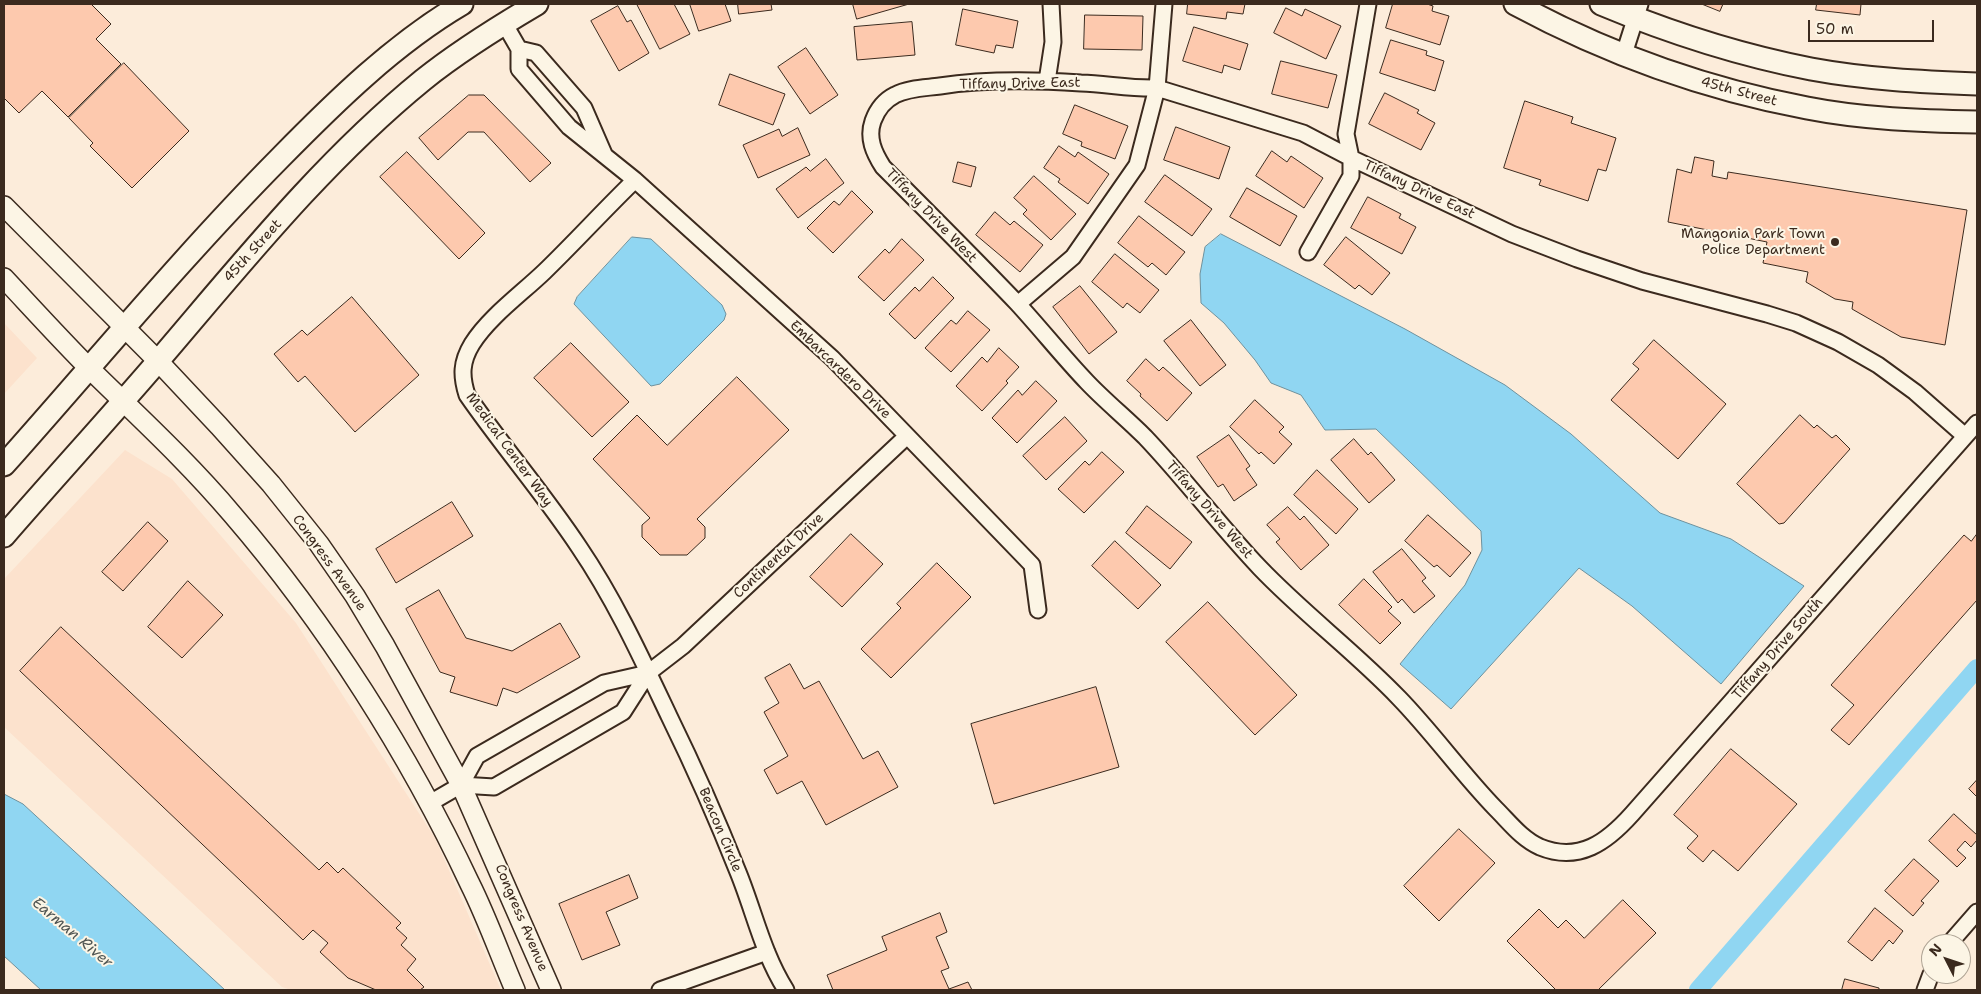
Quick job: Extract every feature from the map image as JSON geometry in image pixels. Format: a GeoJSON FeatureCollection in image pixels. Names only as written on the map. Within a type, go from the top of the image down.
{"type":"FeatureCollection","features":[{"type":"Feature","properties":{"kind":"main road"},"geometry":{"type":"LineString","coordinates":[[4,465],[234,204],[322,114],[393,53],[462,4]]}},
{"type":"Feature","properties":{"kind":"main road","name":"45th Street"},"geometry":{"type":"LineString","coordinates":[[4,536],[266,235],[382,115],[458,54],[503,13],[537,4]]}},
{"type":"Feature","properties":{"kind":"main road","name":"45th Street"},"geometry":{"type":"LineString","coordinates":[[1515,4],[1624,54],[1687,78],[1754,97],[1809,109],[1879,118],[1977,122]]}},
{"type":"Feature","properties":{"kind":"main road"},"geometry":{"type":"LineString","coordinates":[[1601,4],[1637,11],[1747,54],[1812,69],[1888,78],[1977,84]]}},
{"type":"Feature","properties":{"kind":"street"},"geometry":{"type":"LineString","coordinates":[[1048,81],[1053,42],[1051,4]]}},
{"type":"Feature","properties":{"kind":"street"},"geometry":{"type":"LineString","coordinates":[[1018,304],[1073,257],[1137,166],[1158,88],[1164,4]]}},
{"type":"Feature","properties":{"kind":"street"},"geometry":{"type":"LineString","coordinates":[[1308,252],[1351,176],[1351,158],[1346,134],[1368,4]]}},
{"type":"Feature","properties":{"kind":"street"},"geometry":{"type":"LineString","coordinates":[[1624,54],[1637,11]]}},
{"type":"Feature","properties":{"kind":"street","name":"Embarcardero Drive"},"geometry":{"type":"LineString","coordinates":[[503,13],[519,49],[519,69],[538,94],[568,127],[635,180],[832,358],[1032,565],[1038,610]]}},
{"type":"Feature","properties":{"kind":"street","name":"Embarcardero Drive"},"geometry":{"type":"LineString","coordinates":[[519,49],[536,53],[584,108],[604,155]]}},
{"type":"Feature","properties":{"kind":"street","name":"Tiffany Drive East"},"geometry":{"type":"LineString","coordinates":[[872,146],[871,134],[877,112],[894,95],[905,91],[974,83],[1048,81],[1138,89],[1158,88],[1303,133],[1351,158],[1512,234],[1577,259],[1642,281],[1796,323],[1838,342],[1878,365],[1909,388],[1965,436]]}},
{"type":"Feature","properties":{"kind":"street","name":"Tiffany Drive West"},"geometry":{"type":"LineString","coordinates":[[872,146],[876,157],[883,167],[1018,304],[1087,382],[1144,436],[1222,528],[1263,571],[1359,657],[1401,700],[1476,788],[1518,832],[1539,846],[1563,852]]}},
{"type":"Feature","properties":{"kind":"street","name":"Medical Center Way"},"geometry":{"type":"LineString","coordinates":[[635,180],[545,271],[484,329],[471,345],[465,361],[462,378],[467,395],[579,546],[606,591],[648,673]]}},
{"type":"Feature","properties":{"kind":"street","name":"Congress Avenue"},"geometry":{"type":"LineString","coordinates":[[4,206],[158,361],[258,470],[319,544],[355,596],[386,646],[461,785],[551,990]]}},
{"type":"Feature","properties":{"kind":"street"},"geometry":{"type":"LineString","coordinates":[[4,278],[90,369],[182,460],[232,514],[282,576],[346,666],[430,803],[471,885],[515,990]]}},
{"type":"Feature","properties":{"kind":"street","name":"Tiffany Drive South"},"geometry":{"type":"LineString","coordinates":[[1563,852],[1588,849],[1610,838],[1977,422]]}},
{"type":"Feature","properties":{"kind":"street","name":"Continental Drive"},"geometry":{"type":"LineString","coordinates":[[648,673],[604,683],[477,756],[461,785],[494,787],[623,712],[648,673],[683,646],[907,436]]}},
{"type":"Feature","properties":{"kind":"street","name":"Beacon Circle"},"geometry":{"type":"LineString","coordinates":[[648,673],[706,794],[738,872],[767,952],[786,990]]}},
{"type":"Feature","properties":{"kind":"street"},"geometry":{"type":"LineString","coordinates":[[430,803],[461,785]]}},
{"type":"Feature","properties":{"kind":"street"},"geometry":{"type":"LineString","coordinates":[[1958,934],[1977,912]]}},
{"type":"Feature","properties":{"kind":"street"},"geometry":{"type":"LineString","coordinates":[[660,990],[767,952]]}},
{"type":"Feature","properties":{"kind":"shaded area"},"geometry":{"type":"Polygon","coordinates":[[[4,323],[37,358],[4,394],[4,323]]]}},
{"type":"Feature","properties":{"kind":"shaded area"},"geometry":{"type":"Polygon","coordinates":[[[125,450],[172,479],[296,623],[435,838],[501,990],[291,990],[282,987],[4,727],[4,579],[125,450]]]}},
{"type":"Feature","properties":{"kind":"water"},"geometry":{"type":"Polygon","coordinates":[[[1221,234],[1405,329],[1505,385],[1571,434],[1660,513],[1731,539],[1804,586],[1721,684],[1632,606],[1579,568],[1451,709],[1400,664],[1465,585],[1482,550],[1481,531],[1376,429],[1325,430],[1301,395],[1271,383],[1255,360],[1224,323],[1201,303],[1200,274],[1205,247],[1221,234]]]}},
{"type":"Feature","properties":{"kind":"water"},"geometry":{"type":"Polygon","coordinates":[[[632,237],[651,239],[722,305],[726,314],[724,320],[660,384],[651,386],[574,304],[577,297],[632,237]]]}},
{"type":"Feature","properties":{"kind":"water","name":"Earman River"},"geometry":{"type":"Polygon","coordinates":[[[4,794],[23,804],[225,990],[41,990],[4,956],[4,794]]]}},
{"type":"Feature","properties":{"kind":"building"},"geometry":{"type":"Polygon","coordinates":[[[4,4],[91,4],[111,24],[96,39],[121,64],[68,117],[42,91],[19,113],[4,98],[4,4]]]}},
{"type":"Feature","properties":{"kind":"building"},"geometry":{"type":"Polygon","coordinates":[[[637,4],[674,4],[690,34],[660,49],[637,4]]]}},
{"type":"Feature","properties":{"kind":"building"},"geometry":{"type":"Polygon","coordinates":[[[690,4],[725,4],[731,21],[699,31],[690,4]]]}},
{"type":"Feature","properties":{"kind":"building"},"geometry":{"type":"Polygon","coordinates":[[[738,4],[771,4],[772,10],[739,14],[738,4]]]}},
{"type":"Feature","properties":{"kind":"building"},"geometry":{"type":"Polygon","coordinates":[[[853,4],[909,4],[857,19],[853,4]]]}},
{"type":"Feature","properties":{"kind":"building"},"geometry":{"type":"Polygon","coordinates":[[[1188,4],[1245,4],[1243,14],[1227,12],[1226,19],[1187,14],[1188,4]]]}},
{"type":"Feature","properties":{"kind":"building"},"geometry":{"type":"Polygon","coordinates":[[[1393,4],[1427,4],[1433,6],[1432,11],[1449,16],[1440,45],[1386,28],[1393,4]]]}},
{"type":"Feature","properties":{"kind":"building"},"geometry":{"type":"Polygon","coordinates":[[[1702,4],[1723,4],[1720,11],[1702,4]]]}},
{"type":"Feature","properties":{"kind":"building"},"geometry":{"type":"Polygon","coordinates":[[[1817,4],[1861,4],[1860,15],[1816,10],[1817,4]]]}},
{"type":"Feature","properties":{"kind":"building"},"geometry":{"type":"Polygon","coordinates":[[[618,6],[627,22],[631,20],[649,53],[619,71],[591,21],[618,6]]]}},
{"type":"Feature","properties":{"kind":"building"},"geometry":{"type":"Polygon","coordinates":[[[1286,8],[1302,16],[1305,9],[1341,26],[1326,59],[1274,33],[1286,8]]]}},
{"type":"Feature","properties":{"kind":"building"},"geometry":{"type":"Polygon","coordinates":[[[963,9],[1018,21],[1013,48],[996,45],[994,53],[956,45],[963,9]]]}},
{"type":"Feature","properties":{"kind":"building"},"geometry":{"type":"Polygon","coordinates":[[[1085,15],[1143,16],[1142,50],[1084,49],[1085,15]]]}},
{"type":"Feature","properties":{"kind":"building"},"geometry":{"type":"Polygon","coordinates":[[[912,22],[915,55],[857,60],[854,27],[912,22]]]}},
{"type":"Feature","properties":{"kind":"building"},"geometry":{"type":"Polygon","coordinates":[[[1194,27],[1248,44],[1240,70],[1224,65],[1222,73],[1183,61],[1194,27]]]}},
{"type":"Feature","properties":{"kind":"building"},"geometry":{"type":"Polygon","coordinates":[[[1391,40],[1427,51],[1426,55],[1444,61],[1435,91],[1380,73],[1391,40]]]}},
{"type":"Feature","properties":{"kind":"building"},"geometry":{"type":"Polygon","coordinates":[[[806,48],[838,95],[810,114],[778,67],[806,48]]]}},
{"type":"Feature","properties":{"kind":"building"},"geometry":{"type":"Polygon","coordinates":[[[1281,61],[1337,75],[1328,108],[1272,94],[1281,61]]]}},
{"type":"Feature","properties":{"kind":"building"},"geometry":{"type":"Polygon","coordinates":[[[124,63],[189,131],[132,188],[90,146],[93,143],[69,118],[124,63]]]}},
{"type":"Feature","properties":{"kind":"building"},"geometry":{"type":"Polygon","coordinates":[[[730,74],[785,94],[773,125],[719,105],[730,74]]]}},
{"type":"Feature","properties":{"kind":"building"},"geometry":{"type":"Polygon","coordinates":[[[1385,93],[1419,110],[1417,113],[1435,123],[1421,150],[1369,124],[1385,93]]]}},
{"type":"Feature","properties":{"kind":"building"},"geometry":{"type":"Polygon","coordinates":[[[469,95],[484,95],[551,163],[530,182],[484,132],[468,132],[438,160],[419,138],[469,95]]]}},
{"type":"Feature","properties":{"kind":"building"},"geometry":{"type":"Polygon","coordinates":[[[1525,101],[1573,117],[1571,123],[1616,138],[1606,171],[1598,169],[1588,201],[1539,185],[1541,180],[1504,168],[1525,101]]]}},
{"type":"Feature","properties":{"kind":"building"},"geometry":{"type":"Polygon","coordinates":[[[1075,105],[1128,126],[1115,159],[1081,146],[1082,142],[1063,134],[1075,105]]]}},
{"type":"Feature","properties":{"kind":"building"},"geometry":{"type":"Polygon","coordinates":[[[1176,127],[1230,147],[1219,179],[1164,160],[1176,127]]]}},
{"type":"Feature","properties":{"kind":"building"},"geometry":{"type":"Polygon","coordinates":[[[798,128],[810,155],[758,178],[743,145],[779,129],[782,136],[798,128]]]}},
{"type":"Feature","properties":{"kind":"building"},"geometry":{"type":"Polygon","coordinates":[[[1059,146],[1075,157],[1078,152],[1109,174],[1088,204],[1058,182],[1060,179],[1044,168],[1059,146]]]}},
{"type":"Feature","properties":{"kind":"building"},"geometry":{"type":"Polygon","coordinates":[[[1272,151],[1287,162],[1291,156],[1323,178],[1304,208],[1256,176],[1272,151]]]}},
{"type":"Feature","properties":{"kind":"building"},"geometry":{"type":"Polygon","coordinates":[[[407,152],[485,233],[459,259],[380,177],[407,152]]]}},
{"type":"Feature","properties":{"kind":"building"},"geometry":{"type":"Polygon","coordinates":[[[1695,157],[1714,161],[1712,176],[1727,179],[1728,172],[1967,210],[1945,345],[1901,337],[1852,309],[1853,302],[1835,299],[1806,282],[1808,272],[1763,263],[1767,242],[1668,222],[1677,169],[1691,173],[1695,157]]]}},
{"type":"Feature","properties":{"kind":"building"},"geometry":{"type":"Polygon","coordinates":[[[826,159],[844,183],[798,218],[776,189],[806,167],[810,171],[826,159]]]}},
{"type":"Feature","properties":{"kind":"building"},"geometry":{"type":"Polygon","coordinates":[[[958,162],[976,167],[971,187],[953,182],[958,162]]]}},
{"type":"Feature","properties":{"kind":"building"},"geometry":{"type":"Polygon","coordinates":[[[1165,175],[1212,209],[1192,236],[1145,202],[1165,175]]]}},
{"type":"Feature","properties":{"kind":"building"},"geometry":{"type":"Polygon","coordinates":[[[1034,176],[1076,214],[1051,240],[1023,214],[1027,210],[1014,198],[1034,176]]]}},
{"type":"Feature","properties":{"kind":"building"},"geometry":{"type":"Polygon","coordinates":[[[1247,188],[1297,216],[1280,246],[1230,217],[1247,188]]]}},
{"type":"Feature","properties":{"kind":"building"},"geometry":{"type":"Polygon","coordinates":[[[852,191],[873,212],[833,253],[807,228],[834,201],[839,205],[852,191]]]}},
{"type":"Feature","properties":{"kind":"building"},"geometry":{"type":"Polygon","coordinates":[[[1368,197],[1401,214],[1399,218],[1416,227],[1402,254],[1351,228],[1368,197]]]}},
{"type":"Feature","properties":{"kind":"building"},"geometry":{"type":"Polygon","coordinates":[[[995,212],[1010,225],[1014,221],[1043,245],[1020,272],[976,235],[995,212]]]}},
{"type":"Feature","properties":{"kind":"building"},"geometry":{"type":"Polygon","coordinates":[[[1139,216],[1185,252],[1166,275],[1152,263],[1148,267],[1118,243],[1139,216]]]}},
{"type":"Feature","properties":{"kind":"building"},"geometry":{"type":"Polygon","coordinates":[[[1346,237],[1390,273],[1372,295],[1359,285],[1355,289],[1324,265],[1346,237]]]}},
{"type":"Feature","properties":{"kind":"building"},"geometry":{"type":"Polygon","coordinates":[[[902,239],[924,260],[884,301],[858,277],[885,249],[889,253],[902,239]]]}},
{"type":"Feature","properties":{"kind":"building"},"geometry":{"type":"Polygon","coordinates":[[[1115,254],[1159,290],[1140,313],[1127,303],[1123,308],[1092,282],[1115,254]]]}},
{"type":"Feature","properties":{"kind":"building"},"geometry":{"type":"Polygon","coordinates":[[[933,277],[954,298],[915,339],[889,314],[915,287],[919,291],[933,277]]]}},
{"type":"Feature","properties":{"kind":"building"},"geometry":{"type":"Polygon","coordinates":[[[1080,286],[1117,332],[1089,354],[1053,307],[1080,286]]]}},
{"type":"Feature","properties":{"kind":"building"},"geometry":{"type":"Polygon","coordinates":[[[352,297],[419,375],[355,432],[305,376],[298,382],[274,354],[302,330],[307,335],[352,297]]]}},
{"type":"Feature","properties":{"kind":"building"},"geometry":{"type":"Polygon","coordinates":[[[968,311],[990,330],[951,372],[925,348],[951,320],[956,324],[968,311]]]}},
{"type":"Feature","properties":{"kind":"building"},"geometry":{"type":"Polygon","coordinates":[[[1191,320],[1226,365],[1200,386],[1164,341],[1191,320]]]}},
{"type":"Feature","properties":{"kind":"building"},"geometry":{"type":"Polygon","coordinates":[[[1654,340],[1726,404],[1678,459],[1611,400],[1639,369],[1633,364],[1654,340]]]}},
{"type":"Feature","properties":{"kind":"building"},"geometry":{"type":"Polygon","coordinates":[[[571,343],[629,402],[592,437],[534,378],[571,343]]]}},
{"type":"Feature","properties":{"kind":"building"},"geometry":{"type":"Polygon","coordinates":[[[999,348],[1019,367],[1006,381],[1008,383],[982,411],[956,386],[982,357],[987,362],[999,348]]]}},
{"type":"Feature","properties":{"kind":"building"},"geometry":{"type":"Polygon","coordinates":[[[1146,359],[1159,371],[1163,367],[1192,393],[1167,421],[1127,381],[1146,359]]]}},
{"type":"Feature","properties":{"kind":"building"},"geometry":{"type":"Polygon","coordinates":[[[737,377],[789,430],[697,519],[705,527],[705,538],[687,555],[660,555],[642,537],[642,525],[650,518],[593,459],[637,415],[667,445],[737,377]]]}},
{"type":"Feature","properties":{"kind":"building"},"geometry":{"type":"Polygon","coordinates":[[[1036,381],[1057,401],[1017,443],[992,418],[1018,390],[1022,395],[1036,381]]]}},
{"type":"Feature","properties":{"kind":"building"},"geometry":{"type":"Polygon","coordinates":[[[1255,400],[1284,427],[1279,432],[1292,444],[1274,464],[1261,452],[1259,454],[1230,427],[1255,400]]]}},
{"type":"Feature","properties":{"kind":"building"},"geometry":{"type":"Polygon","coordinates":[[[1800,415],[1814,428],[1817,425],[1832,438],[1836,435],[1850,449],[1784,523],[1779,524],[1737,484],[1800,415]]]}},
{"type":"Feature","properties":{"kind":"building"},"geometry":{"type":"Polygon","coordinates":[[[1065,417],[1087,441],[1046,480],[1023,456],[1065,417]]]}},
{"type":"Feature","properties":{"kind":"building"},"geometry":{"type":"Polygon","coordinates":[[[1229,435],[1250,466],[1246,469],[1257,485],[1234,501],[1223,484],[1218,487],[1197,457],[1229,435]]]}},
{"type":"Feature","properties":{"kind":"building"},"geometry":{"type":"Polygon","coordinates":[[[1354,439],[1368,455],[1371,452],[1395,480],[1369,503],[1331,460],[1354,439]]]}},
{"type":"Feature","properties":{"kind":"building"},"geometry":{"type":"Polygon","coordinates":[[[1102,452],[1124,472],[1084,513],[1058,489],[1085,461],[1089,465],[1102,452]]]}},
{"type":"Feature","properties":{"kind":"building"},"geometry":{"type":"Polygon","coordinates":[[[1317,470],[1358,509],[1336,534],[1294,495],[1317,470]]]}},
{"type":"Feature","properties":{"kind":"building"},"geometry":{"type":"Polygon","coordinates":[[[452,502],[473,536],[396,583],[376,549],[452,502]]]}},
{"type":"Feature","properties":{"kind":"building"},"geometry":{"type":"Polygon","coordinates":[[[1147,506],[1192,542],[1170,569],[1126,533],[1147,506]]]}},
{"type":"Feature","properties":{"kind":"building"},"geometry":{"type":"Polygon","coordinates":[[[1288,507],[1300,520],[1304,516],[1329,545],[1301,570],[1276,542],[1280,539],[1267,525],[1288,507]]]}},
{"type":"Feature","properties":{"kind":"building"},"geometry":{"type":"Polygon","coordinates":[[[1428,515],[1471,553],[1450,577],[1437,565],[1434,567],[1405,541],[1428,515]]]}},
{"type":"Feature","properties":{"kind":"building"},"geometry":{"type":"Polygon","coordinates":[[[148,522],[168,541],[123,591],[102,572],[148,522]]]}},
{"type":"Feature","properties":{"kind":"building"},"geometry":{"type":"Polygon","coordinates":[[[851,534],[883,564],[842,607],[810,577],[851,534]]]}},
{"type":"Feature","properties":{"kind":"building"},"geometry":{"type":"Polygon","coordinates":[[[1977,534],[1977,600],[1849,745],[1831,730],[1854,705],[1831,685],[1964,535],[1971,541],[1977,534]]]}},
{"type":"Feature","properties":{"kind":"building"},"geometry":{"type":"Polygon","coordinates":[[[1115,541],[1161,585],[1138,609],[1092,566],[1115,541]]]}},
{"type":"Feature","properties":{"kind":"building"},"geometry":{"type":"Polygon","coordinates":[[[1402,549],[1426,578],[1422,581],[1435,596],[1414,613],[1402,599],[1398,603],[1373,572],[1402,549]]]}},
{"type":"Feature","properties":{"kind":"building"},"geometry":{"type":"Polygon","coordinates":[[[937,563],[971,597],[891,678],[861,649],[901,608],[897,604],[937,563]]]}},
{"type":"Feature","properties":{"kind":"building"},"geometry":{"type":"Polygon","coordinates":[[[1364,579],[1392,607],[1388,611],[1401,623],[1380,644],[1339,605],[1364,579]]]}},
{"type":"Feature","properties":{"kind":"building"},"geometry":{"type":"Polygon","coordinates":[[[188,581],[223,615],[182,658],[148,627],[188,581]]]}},
{"type":"Feature","properties":{"kind":"building"},"geometry":{"type":"Polygon","coordinates":[[[439,590],[466,638],[512,651],[560,623],[580,657],[517,693],[503,688],[497,706],[450,692],[455,677],[440,672],[406,609],[439,590]]]}},
{"type":"Feature","properties":{"kind":"building"},"geometry":{"type":"Polygon","coordinates":[[[1208,602],[1297,695],[1255,735],[1166,642],[1208,602]]]}},
{"type":"Feature","properties":{"kind":"building"},"geometry":{"type":"Polygon","coordinates":[[[61,627],[319,870],[327,862],[338,873],[343,868],[401,923],[396,928],[407,938],[401,945],[416,959],[407,970],[424,987],[420,990],[376,990],[348,978],[320,952],[328,943],[313,930],[303,940],[20,671],[61,627]]]}},
{"type":"Feature","properties":{"kind":"building"},"geometry":{"type":"Polygon","coordinates":[[[790,664],[804,689],[819,681],[863,759],[878,751],[898,787],[826,825],[802,781],[777,794],[764,770],[788,756],[764,712],[779,703],[765,678],[790,664]]]}},
{"type":"Feature","properties":{"kind":"building"},"geometry":{"type":"Polygon","coordinates":[[[1096,687],[1119,767],[994,804],[971,724],[1096,687]]]}},
{"type":"Feature","properties":{"kind":"building"},"geometry":{"type":"Polygon","coordinates":[[[1731,749],[1797,804],[1738,871],[1713,850],[1703,862],[1687,848],[1698,836],[1674,815],[1731,749]]]}},
{"type":"Feature","properties":{"kind":"building"},"geometry":{"type":"Polygon","coordinates":[[[1977,780],[1977,797],[1969,789],[1977,780]]]}},
{"type":"Feature","properties":{"kind":"building"},"geometry":{"type":"Polygon","coordinates":[[[1954,814],[1977,835],[1977,840],[1971,847],[1965,841],[1957,850],[1966,858],[1957,867],[1929,841],[1954,814]]]}},
{"type":"Feature","properties":{"kind":"building"},"geometry":{"type":"Polygon","coordinates":[[[1459,829],[1495,863],[1439,921],[1404,886],[1459,829]]]}},
{"type":"Feature","properties":{"kind":"building"},"geometry":{"type":"Polygon","coordinates":[[[1914,859],[1939,881],[1921,901],[1924,903],[1913,916],[1885,891],[1914,859]]]}},
{"type":"Feature","properties":{"kind":"building"},"geometry":{"type":"Polygon","coordinates":[[[629,875],[638,898],[606,912],[620,945],[582,960],[559,904],[629,875]]]}},
{"type":"Feature","properties":{"kind":"building"},"geometry":{"type":"Polygon","coordinates":[[[1623,900],[1656,933],[1598,990],[1556,990],[1507,941],[1539,909],[1558,928],[1566,920],[1584,938],[1623,900]]]}},
{"type":"Feature","properties":{"kind":"building"},"geometry":{"type":"Polygon","coordinates":[[[1875,908],[1903,931],[1893,944],[1889,940],[1872,961],[1848,942],[1875,908]]]}},
{"type":"Feature","properties":{"kind":"building"},"geometry":{"type":"Polygon","coordinates":[[[940,913],[947,932],[936,937],[949,968],[941,971],[949,989],[968,982],[972,990],[833,990],[827,975],[887,950],[882,937],[940,913]]]}},
{"type":"Feature","properties":{"kind":"building"},"geometry":{"type":"Polygon","coordinates":[[[1845,979],[1879,988],[1879,990],[1842,990],[1845,979]]]}},
{"type":"Feature","properties":{"kind":"waterway"},"geometry":{"type":"LineString","coordinates":[[1698,990],[1977,668]]}},
{"type":"Feature","properties":{"kind":"place","name":"Mangonia Park Town Police Department"},"geometry":{"type":"Point","coordinates":[1835,242]}}]}
